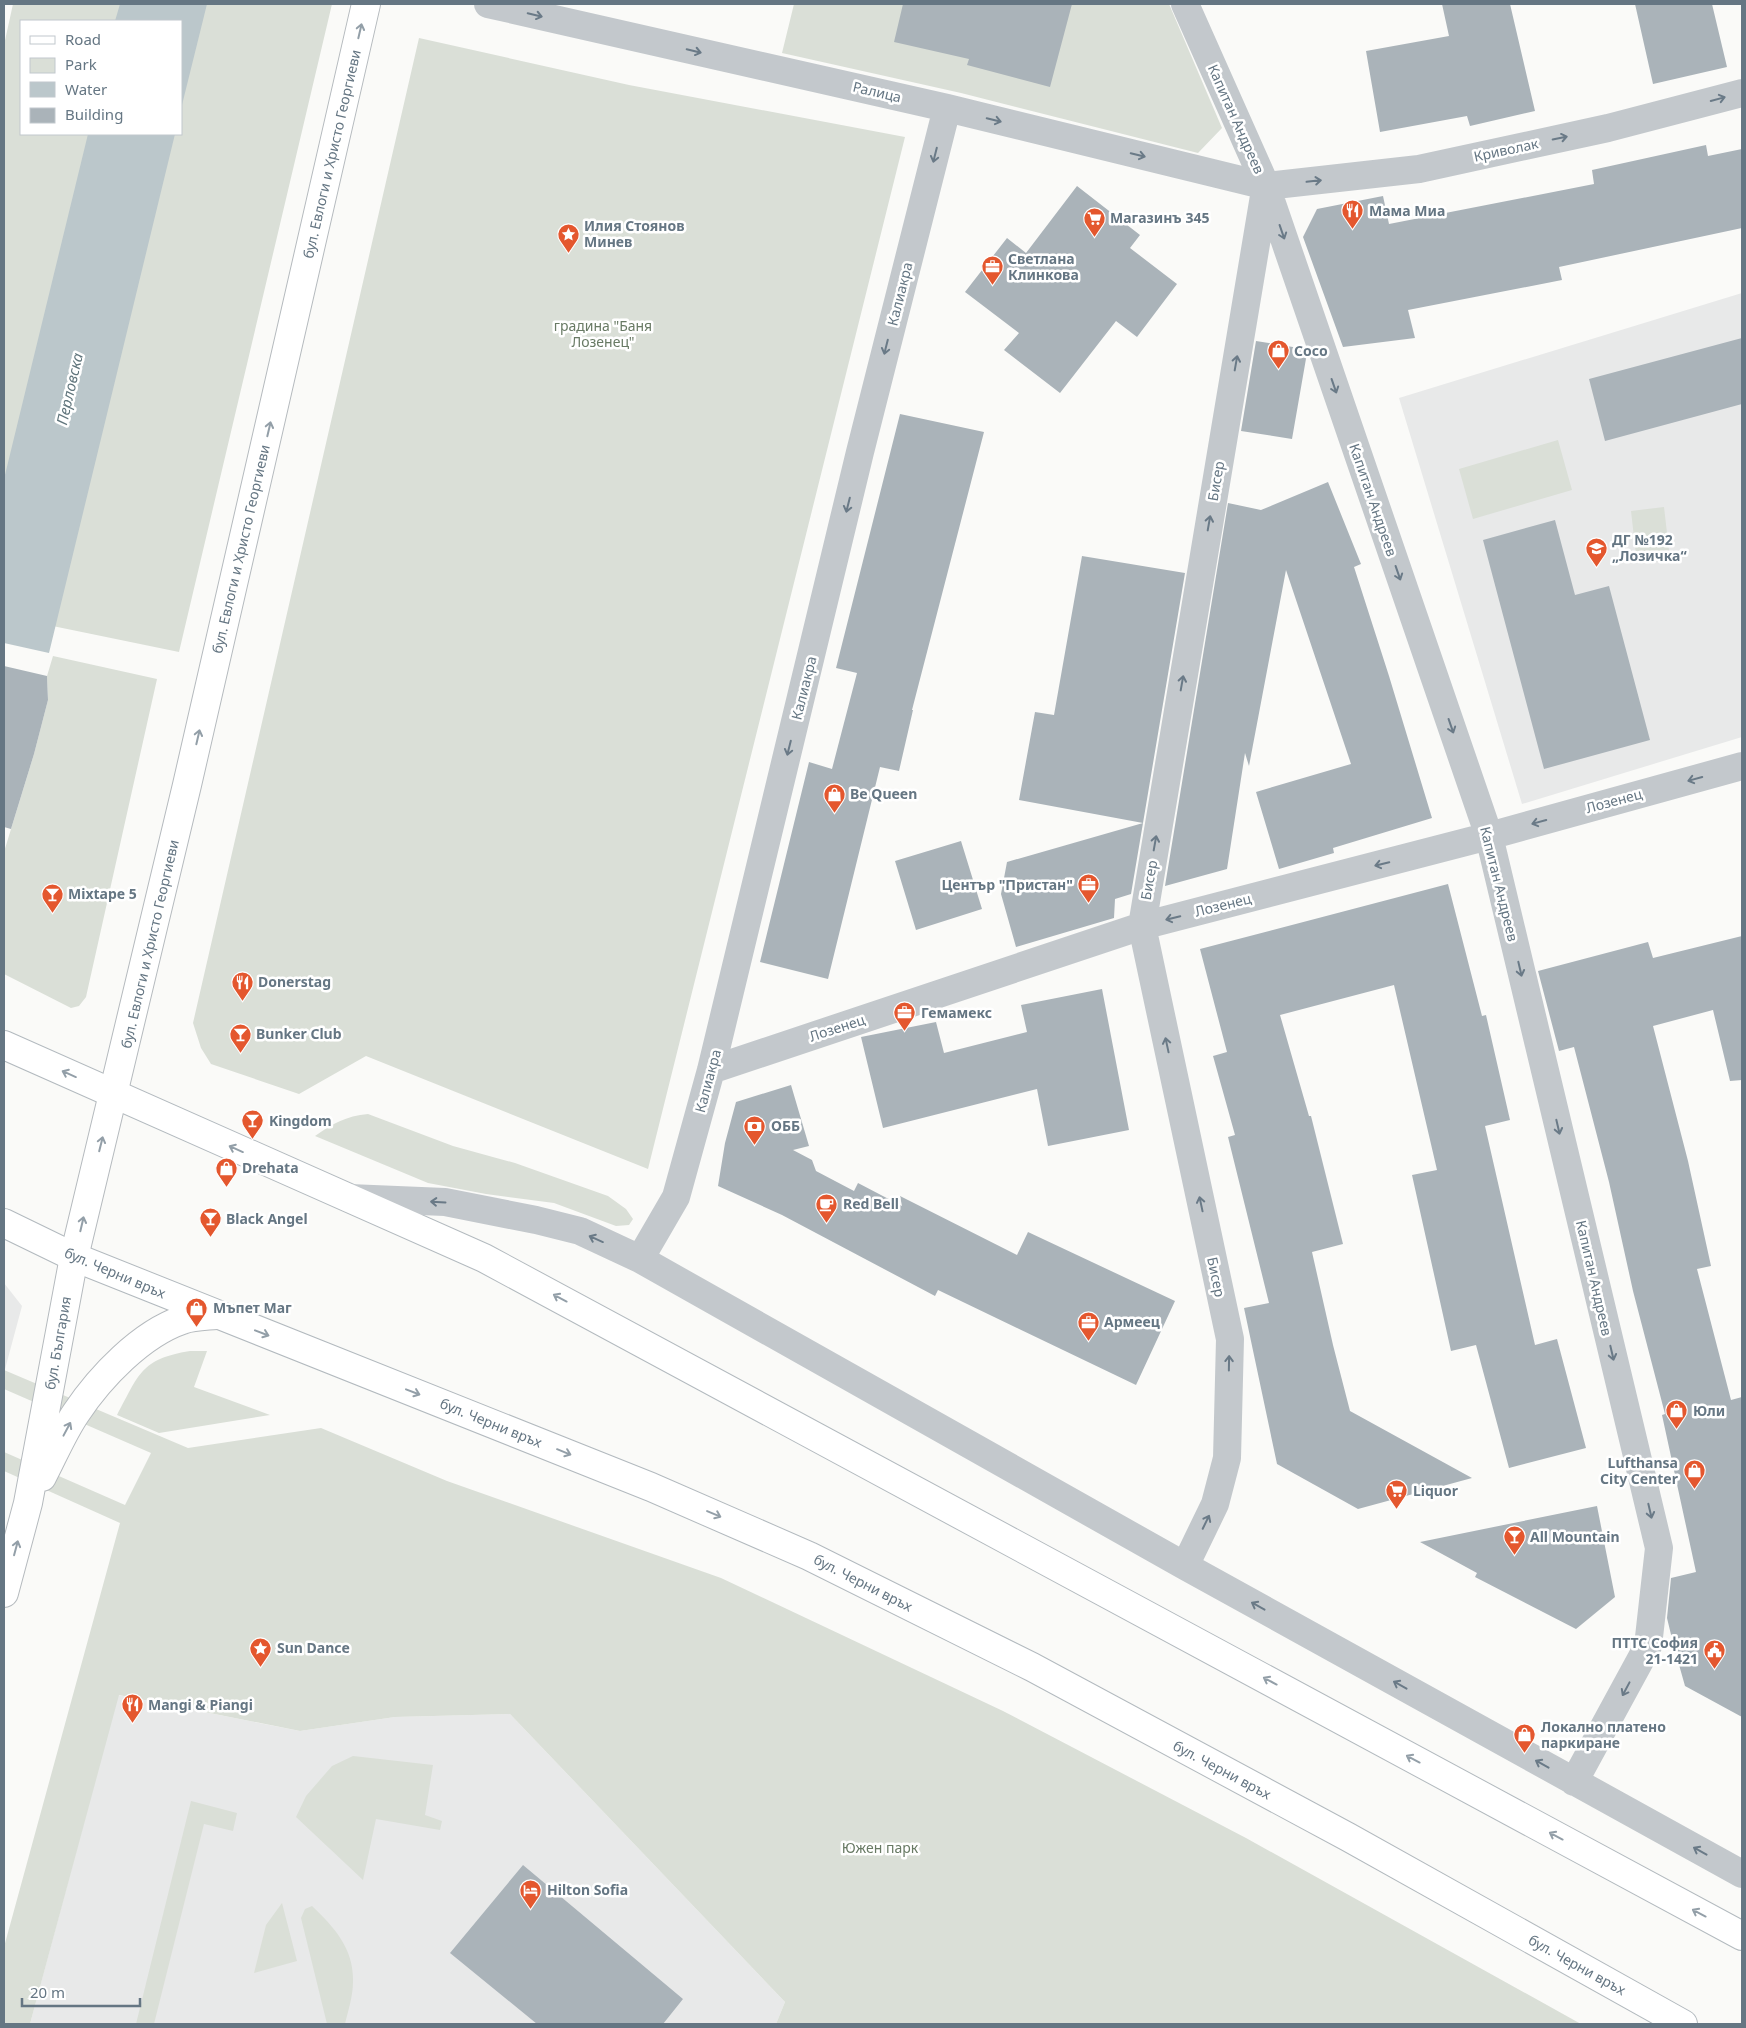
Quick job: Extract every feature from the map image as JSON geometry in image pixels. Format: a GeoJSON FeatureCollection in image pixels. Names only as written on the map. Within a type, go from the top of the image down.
{"type":"FeatureCollection","features":[{"type":"Feature","properties":{"kind":"main road","name":"бул. Евлоги и Христо Георгиеви"},"geometry":{"type":"LineString","coordinates":[[114,1094],[366,4]]}},
{"type":"Feature","properties":{"kind":"main road"},"geometry":{"type":"LineString","coordinates":[[4,1045],[345,1198],[484,1258],[1742,1936]]}},
{"type":"Feature","properties":{"kind":"main road","name":"бул. България"},"geometry":{"type":"LineString","coordinates":[[4,1593],[28,1503],[74,1257],[114,1094]]}},
{"type":"Feature","properties":{"kind":"main road","name":"бул. Черни връх"},"geometry":{"type":"LineString","coordinates":[[4,1223],[74,1257],[651,1487],[809,1556],[1040,1672],[1348,1837],[1683,2024]]}},
{"type":"Feature","properties":{"kind":"main road"},"geometry":{"type":"LineString","coordinates":[[28,1503],[76,1413],[106,1375],[157,1331],[183,1319],[216,1315]]}},
{"type":"Feature","properties":{"kind":"street","name":"Ралица"},"geometry":{"type":"LineString","coordinates":[[488,4],[947,108],[1266,186]]}},
{"type":"Feature","properties":{"kind":"street","name":"Капитан Андреев"},"geometry":{"type":"LineString","coordinates":[[1185,4],[1266,186],[1488,836],[1659,1548],[1648,1646],[1574,1782]]}},
{"type":"Feature","properties":{"kind":"street","name":"Криволак"},"geometry":{"type":"LineString","coordinates":[[1266,186],[1419,169],[1608,128],[1742,93]]}},
{"type":"Feature","properties":{"kind":"street","name":"Калиакра"},"geometry":{"type":"LineString","coordinates":[[640,1259],[676,1197],[711,1070],[858,462],[947,108]]}},
{"type":"Feature","properties":{"kind":"street","name":"Бисер"},"geometry":{"type":"LineString","coordinates":[[1185,1566],[1215,1504],[1227,1458],[1230,1338],[1142,926],[1266,186]]}},
{"type":"Feature","properties":{"kind":"street","name":"Лозенец"},"geometry":{"type":"LineString","coordinates":[[711,1070],[1142,926],[1488,836],[1742,766]]}},
{"type":"Feature","properties":{"kind":"street"},"geometry":{"type":"LineString","coordinates":[[345,1198],[445,1202],[536,1220],[580,1231],[640,1259],[1185,1566],[1742,1874]]}},
{"type":"Feature","properties":{"kind":"shaded area","name":"ДГ №192 „Лозичка“"},"geometry":{"type":"Polygon","coordinates":[[[1742,293],[1742,737],[1522,804],[1399,398],[1742,293]]]}},
{"type":"Feature","properties":{"kind":"shaded area"},"geometry":{"type":"Polygon","coordinates":[[[4,1283],[22,1306],[4,1373],[4,1283]]]}},
{"type":"Feature","properties":{"kind":"shaded area"},"geometry":{"type":"Polygon","coordinates":[[[118,1695],[300,1731],[395,1717],[510,1714],[785,2002],[776,2024],[30,2024],[118,1695]]]}},
{"type":"Feature","properties":{"kind":"green space"},"geometry":{"type":"Polygon","coordinates":[[[13,4],[332,4],[179,652],[4,616],[4,45],[13,4]]]}},
{"type":"Feature","properties":{"kind":"green space"},"geometry":{"type":"Polygon","coordinates":[[[794,4],[1169,4],[1222,128],[1198,153],[961,93],[782,53],[794,4]]]}},
{"type":"Feature","properties":{"kind":"green space","name":"градина \"Баня Лозенец\""},"geometry":{"type":"Polygon","coordinates":[[[419,38],[629,85],[905,137],[648,1169],[366,1056],[299,1094],[211,1064],[201,1048],[193,1023],[419,38]]]}},
{"type":"Feature","properties":{"kind":"green space"},"geometry":{"type":"Polygon","coordinates":[[[1558,440],[1572,490],[1473,519],[1459,469],[1558,440]]]}},
{"type":"Feature","properties":{"kind":"green space"},"geometry":{"type":"Polygon","coordinates":[[[1664,507],[1669,550],[1636,555],[1631,511],[1664,507]]]}},
{"type":"Feature","properties":{"kind":"green space"},"geometry":{"type":"Polygon","coordinates":[[[53,656],[157,679],[86,997],[79,1006],[71,1008],[4,974],[4,852],[34,754],[48,700],[47,676],[53,656]]]}},
{"type":"Feature","properties":{"kind":"green space"},"geometry":{"type":"Polygon","coordinates":[[[368,1114],[453,1146],[515,1163],[608,1196],[626,1209],[633,1219],[629,1225],[616,1226],[554,1203],[486,1194],[428,1183],[315,1136],[340,1121],[368,1114]]]}},
{"type":"Feature","properties":{"kind":"green space"},"geometry":{"type":"Polygon","coordinates":[[[207,1351],[194,1387],[270,1415],[159,1433],[117,1415],[143,1371],[161,1359],[173,1354],[207,1351]]]}},
{"type":"Feature","properties":{"kind":"green space","name":"Южен парк"},"geometry":{"type":"Polygon","coordinates":[[[4,1370],[188,1448],[321,1428],[447,1481],[721,1578],[1003,1711],[1246,1838],[1581,2024],[776,2024],[785,2002],[510,1714],[395,1717],[300,1731],[119,1695],[30,2024],[4,2024],[4,1947],[120,1523],[4,1471],[4,1452],[125,1505],[151,1453],[4,1389],[4,1370]]]}},
{"type":"Feature","properties":{"kind":"green space"},"geometry":{"type":"Polygon","coordinates":[[[353,1756],[433,1765],[425,1815],[442,1821],[440,1830],[376,1819],[363,1880],[296,1817],[306,1796],[332,1766],[353,1756]]]}},
{"type":"Feature","properties":{"kind":"green space"},"geometry":{"type":"Polygon","coordinates":[[[191,1801],[237,1813],[233,1831],[204,1824],[154,2024],[136,2024],[191,1801]]]}},
{"type":"Feature","properties":{"kind":"green space"},"geometry":{"type":"Polygon","coordinates":[[[282,1903],[297,1961],[254,1973],[266,1925],[282,1903]]]}},
{"type":"Feature","properties":{"kind":"green space"},"geometry":{"type":"Polygon","coordinates":[[[312,1906],[342,1940],[350,1959],[353,1987],[345,2024],[327,2024],[301,1918],[305,1909],[312,1906]]]}},
{"type":"Feature","properties":{"kind":"water"},"geometry":{"type":"Polygon","coordinates":[[[120,4],[207,4],[182,105],[182,20],[115,20],[120,4]]]}},
{"type":"Feature","properties":{"kind":"water","name":"Перловска"},"geometry":{"type":"Polygon","coordinates":[[[88,135],[175,135],[49,653],[4,643],[4,479],[88,135]]]}},
{"type":"Feature","properties":{"kind":"building"},"geometry":{"type":"Polygon","coordinates":[[[903,4],[1072,4],[1050,87],[967,65],[969,59],[894,42],[903,4]]]}},
{"type":"Feature","properties":{"kind":"building"},"geometry":{"type":"Polygon","coordinates":[[[1442,4],[1510,4],[1535,111],[1470,126],[1467,116],[1380,132],[1366,51],[1449,36],[1442,4]]]}},
{"type":"Feature","properties":{"kind":"building"},"geometry":{"type":"Polygon","coordinates":[[[1635,4],[1712,4],[1727,67],[1653,84],[1635,4]]]}},
{"type":"Feature","properties":{"kind":"building"},"geometry":{"type":"Polygon","coordinates":[[[1706,145],[1708,156],[1742,149],[1742,228],[1559,267],[1562,280],[1408,310],[1415,338],[1343,347],[1303,237],[1317,209],[1383,196],[1389,224],[1594,184],[1592,170],[1706,145]]]}},
{"type":"Feature","properties":{"kind":"building"},"geometry":{"type":"Polygon","coordinates":[[[1077,186],[1140,235],[1130,248],[1177,284],[1137,337],[1116,321],[1060,393],[1004,350],[1019,333],[965,292],[1007,238],[1026,253],[1077,186]]]}},
{"type":"Feature","properties":{"kind":"building"},"geometry":{"type":"Polygon","coordinates":[[[1742,338],[1742,404],[1605,441],[1589,379],[1742,338]]]}},
{"type":"Feature","properties":{"kind":"building"},"geometry":{"type":"Polygon","coordinates":[[[1256,341],[1305,349],[1307,353],[1292,439],[1241,431],[1256,341]]]}},
{"type":"Feature","properties":{"kind":"building"},"geometry":{"type":"Polygon","coordinates":[[[900,414],[984,432],[912,710],[899,771],[880,767],[828,979],[760,962],[809,762],[832,769],[857,673],[836,668],[900,414]]]}},
{"type":"Feature","properties":{"kind":"building"},"geometry":{"type":"Polygon","coordinates":[[[1328,482],[1361,564],[1354,567],[1432,818],[1333,848],[1334,853],[1279,869],[1256,792],[1351,764],[1286,570],[1249,766],[1245,753],[1227,869],[1165,886],[1228,503],[1261,510],[1328,482]]]}},
{"type":"Feature","properties":{"kind":"building"},"geometry":{"type":"Polygon","coordinates":[[[1555,520],[1575,595],[1609,586],[1650,740],[1544,769],[1483,540],[1555,520]]]}},
{"type":"Feature","properties":{"kind":"building"},"geometry":{"type":"Polygon","coordinates":[[[1082,556],[1185,573],[1143,823],[1019,800],[1035,712],[1054,715],[1082,556]]]}},
{"type":"Feature","properties":{"kind":"building"},"geometry":{"type":"Polygon","coordinates":[[[4,666],[47,676],[48,700],[11,829],[4,827],[4,666]]]}},
{"type":"Feature","properties":{"kind":"building"},"geometry":{"type":"Polygon","coordinates":[[[1143,823],[1131,894],[1115,899],[1114,918],[1016,947],[1001,894],[1007,862],[1143,823]]]}},
{"type":"Feature","properties":{"kind":"building"},"geometry":{"type":"Polygon","coordinates":[[[961,841],[982,909],[916,930],[895,861],[961,841]]]}},
{"type":"Feature","properties":{"kind":"building"},"geometry":{"type":"Polygon","coordinates":[[[1448,884],[1482,1016],[1486,1015],[1510,1120],[1485,1126],[1535,1345],[1557,1339],[1586,1448],[1509,1468],[1476,1345],[1451,1351],[1412,1175],[1437,1170],[1394,985],[1280,1015],[1309,1116],[1311,1116],[1343,1244],[1312,1252],[1350,1411],[1472,1478],[1358,1509],[1277,1464],[1244,1308],[1269,1303],[1228,1137],[1235,1135],[1213,1056],[1227,1052],[1200,949],[1448,884]]]}},
{"type":"Feature","properties":{"kind":"building"},"geometry":{"type":"Polygon","coordinates":[[[1742,936],[1742,1080],[1730,1081],[1713,1010],[1653,1026],[1688,1161],[1711,1266],[1697,1269],[1731,1400],[1742,1397],[1742,1717],[1685,1686],[1674,1647],[1667,1618],[1671,1578],[1696,1572],[1662,1415],[1665,1414],[1574,1047],[1559,1051],[1538,971],[1648,942],[1653,958],[1742,936]]]}},
{"type":"Feature","properties":{"kind":"building"},"geometry":{"type":"Polygon","coordinates":[[[1102,989],[1129,1130],[1048,1146],[1037,1089],[883,1128],[861,1037],[936,1022],[944,1053],[1027,1032],[1021,1005],[1102,989]]]}},
{"type":"Feature","properties":{"kind":"building"},"geometry":{"type":"Polygon","coordinates":[[[791,1085],[809,1146],[793,1150],[812,1160],[816,1171],[854,1191],[858,1183],[902,1206],[900,1196],[1017,1255],[1028,1232],[1175,1301],[1136,1385],[938,1290],[935,1296],[782,1215],[718,1186],[725,1143],[736,1102],[791,1085]]]}},
{"type":"Feature","properties":{"kind":"building"},"geometry":{"type":"Polygon","coordinates":[[[1597,1506],[1615,1597],[1576,1629],[1475,1577],[1477,1573],[1420,1542],[1597,1506]]]}},
{"type":"Feature","properties":{"kind":"building","name":"Hilton Sofia"},"geometry":{"type":"Polygon","coordinates":[[[523,1865],[683,1999],[663,2024],[537,2024],[450,1953],[523,1865]]]}},
{"type":"Feature","properties":{"kind":"place","name":"Мама Миа"},"geometry":{"type":"Point","coordinates":[1353,230]}},
{"type":"Feature","properties":{"kind":"place","name":"Магазинъ 345"},"geometry":{"type":"Point","coordinates":[1094,237]}},
{"type":"Feature","properties":{"kind":"place","name":"Илия Стоянов Минев"},"geometry":{"type":"Point","coordinates":[568,253]}},
{"type":"Feature","properties":{"kind":"place","name":"Светлана Клинкова"},"geometry":{"type":"Point","coordinates":[992,286]}},
{"type":"Feature","properties":{"kind":"place","name":"Coco"},"geometry":{"type":"Point","coordinates":[1278,370]}},
{"type":"Feature","properties":{"kind":"place","name":"ДГ №192 „Лозичка“"},"geometry":{"type":"Point","coordinates":[1596,567]}},
{"type":"Feature","properties":{"kind":"place","name":"Be Queen"},"geometry":{"type":"Point","coordinates":[834,813]}},
{"type":"Feature","properties":{"kind":"place","name":"Център \"Пристан\""},"geometry":{"type":"Point","coordinates":[1089,904]}},
{"type":"Feature","properties":{"kind":"place","name":"Mixtape 5"},"geometry":{"type":"Point","coordinates":[52,913]}},
{"type":"Feature","properties":{"kind":"place","name":"Donerstag"},"geometry":{"type":"Point","coordinates":[242,1001]}},
{"type":"Feature","properties":{"kind":"place","name":"Гемамекс"},"geometry":{"type":"Point","coordinates":[905,1032]}},
{"type":"Feature","properties":{"kind":"place","name":"Bunker Club"},"geometry":{"type":"Point","coordinates":[240,1053]}},
{"type":"Feature","properties":{"kind":"place","name":"Kingdom"},"geometry":{"type":"Point","coordinates":[253,1140]}},
{"type":"Feature","properties":{"kind":"place","name":"ОББ"},"geometry":{"type":"Point","coordinates":[755,1145]}},
{"type":"Feature","properties":{"kind":"place","name":"Drehata"},"geometry":{"type":"Point","coordinates":[226,1187]}},
{"type":"Feature","properties":{"kind":"place","name":"Red Bell"},"geometry":{"type":"Point","coordinates":[827,1223]}},
{"type":"Feature","properties":{"kind":"place","name":"Black Angel"},"geometry":{"type":"Point","coordinates":[210,1238]}},
{"type":"Feature","properties":{"kind":"place","name":"Мъпет Маг"},"geometry":{"type":"Point","coordinates":[197,1327]}},
{"type":"Feature","properties":{"kind":"place","name":"Армеец"},"geometry":{"type":"Point","coordinates":[1088,1341]}},
{"type":"Feature","properties":{"kind":"place","name":"Юли"},"geometry":{"type":"Point","coordinates":[1677,1430]}},
{"type":"Feature","properties":{"kind":"place","name":"Lufthansa City Center"},"geometry":{"type":"Point","coordinates":[1694,1490]}},
{"type":"Feature","properties":{"kind":"place","name":"Liquor"},"geometry":{"type":"Point","coordinates":[1397,1510]}},
{"type":"Feature","properties":{"kind":"place","name":"All Mountain"},"geometry":{"type":"Point","coordinates":[1514,1556]}},
{"type":"Feature","properties":{"kind":"place","name":"Sun Dance"},"geometry":{"type":"Point","coordinates":[261,1667]}},
{"type":"Feature","properties":{"kind":"place","name":"ПТТС София 21-1421"},"geometry":{"type":"Point","coordinates":[1714,1670]}},
{"type":"Feature","properties":{"kind":"place","name":"Mangi & Piangi"},"geometry":{"type":"Point","coordinates":[132,1724]}},
{"type":"Feature","properties":{"kind":"place","name":"Локално платено паркиране"},"geometry":{"type":"Point","coordinates":[1525,1754]}},
{"type":"Feature","properties":{"kind":"place","name":"Hilton Sofia"},"geometry":{"type":"Point","coordinates":[531,1909]}}]}
